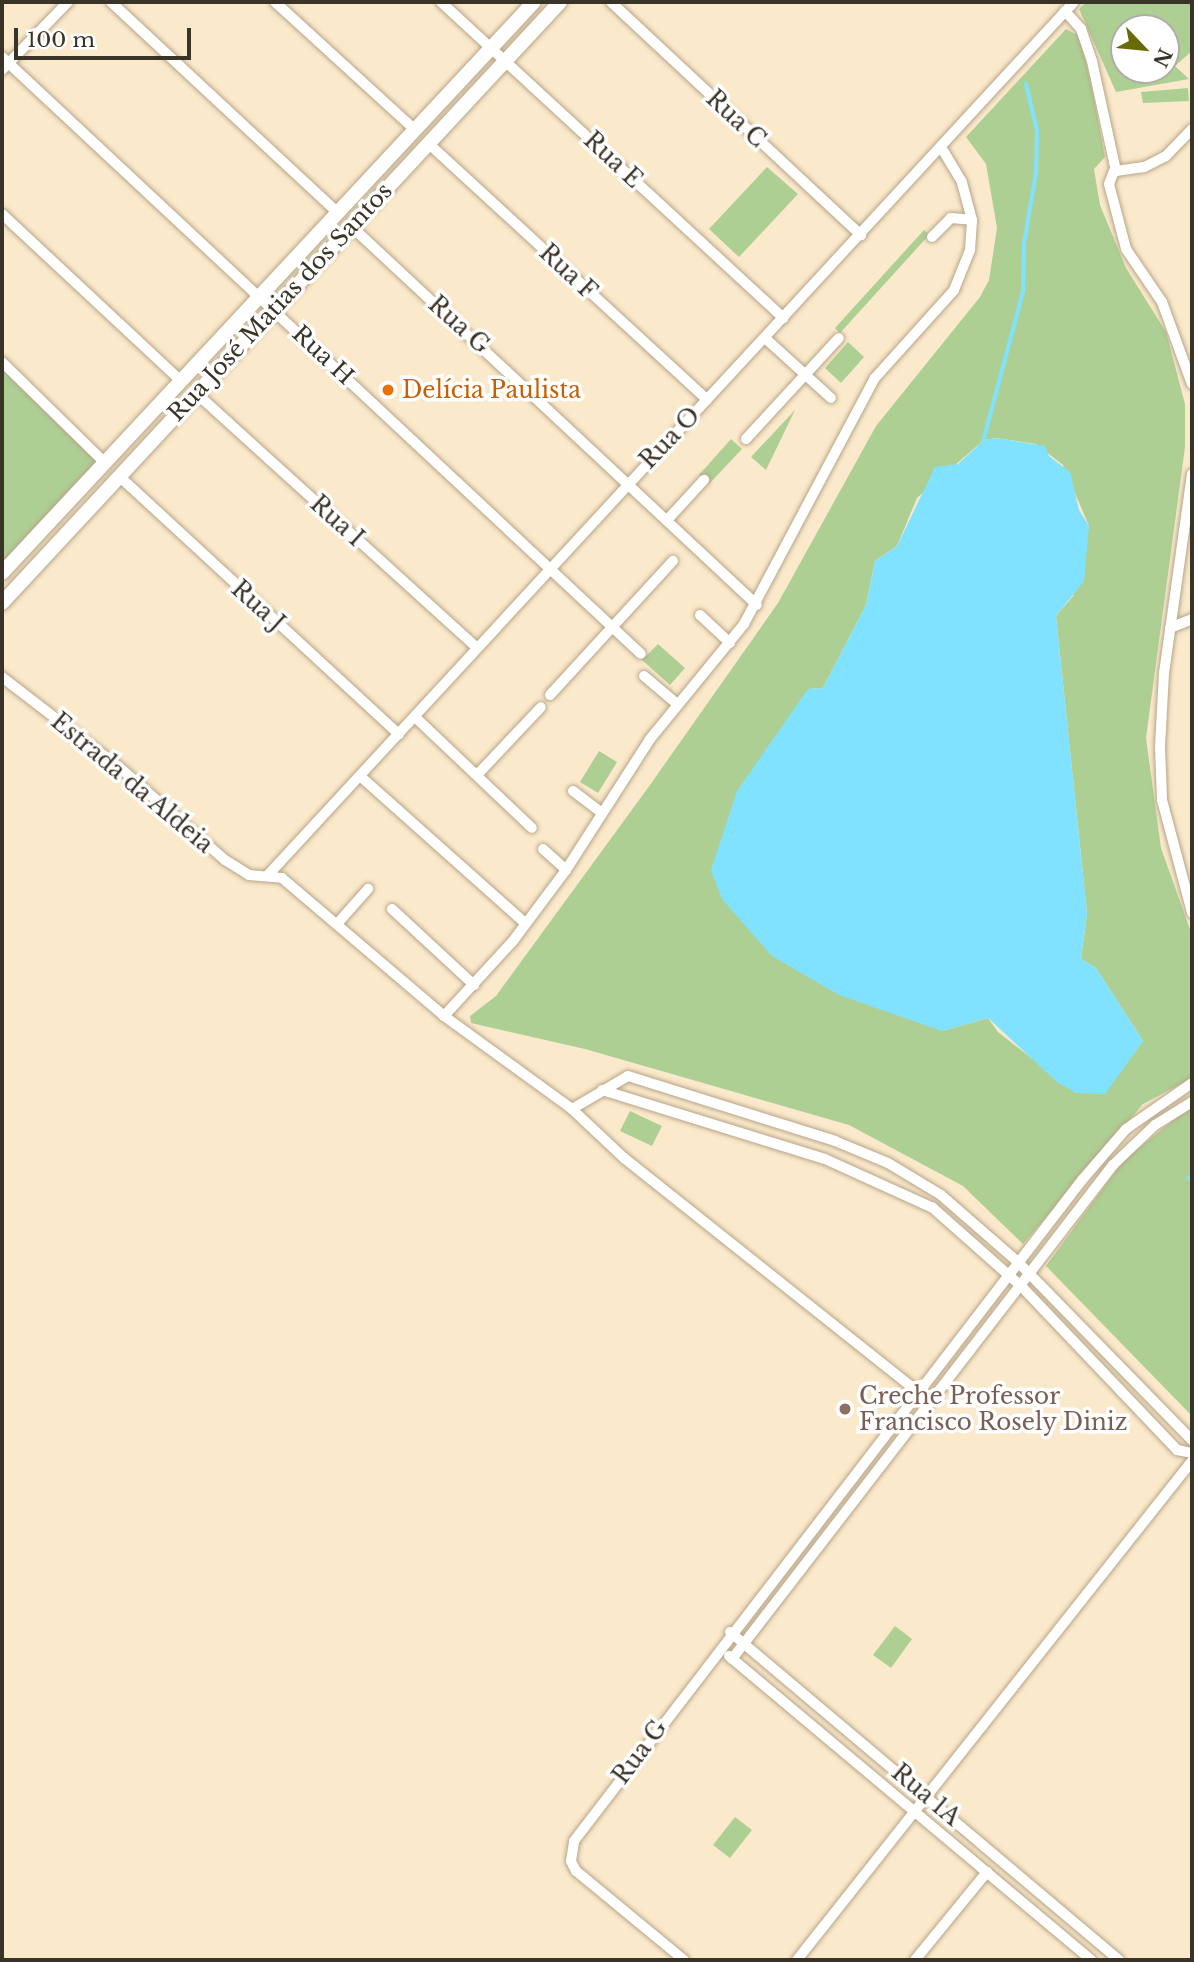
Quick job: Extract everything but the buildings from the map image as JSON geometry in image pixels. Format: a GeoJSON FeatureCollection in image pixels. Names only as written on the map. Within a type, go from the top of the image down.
{"type":"FeatureCollection","features":[{"type":"Feature","properties":{"kind":"main road","name":"Rua José Matias dos Santos"},"geometry":{"type":"LineString","coordinates":[[2,573],[534,2]]}},
{"type":"Feature","properties":{"kind":"main road","name":"Rua José Matias dos Santos"},"geometry":{"type":"LineString","coordinates":[[2,603],[560,2]]}},
{"type":"Feature","properties":{"kind":"street"},"geometry":{"type":"LineString","coordinates":[[4,63],[68,2]]}},
{"type":"Feature","properties":{"kind":"street"},"geometry":{"type":"LineString","coordinates":[[111,2],[338,213]]}},
{"type":"Feature","properties":{"kind":"street"},"geometry":{"type":"LineString","coordinates":[[275,2],[415,130]]}},
{"type":"Feature","properties":{"kind":"street","name":"Rua E"},"geometry":{"type":"LineString","coordinates":[[441,2],[784,318]]}},
{"type":"Feature","properties":{"kind":"street","name":"Rua C"},"geometry":{"type":"LineString","coordinates":[[611,2],[861,236]]}},
{"type":"Feature","properties":{"kind":"street","name":"Rua O"},"geometry":{"type":"LineString","coordinates":[[268,875],[629,480],[942,149],[1073,2]]}},
{"type":"Feature","properties":{"kind":"street"},"geometry":{"type":"LineString","coordinates":[[1065,11],[1081,29],[1092,61],[1114,172],[1115,215],[1126,248],[1162,302],[1192,384]]}},
{"type":"Feature","properties":{"kind":"street","name":"Rua H"},"geometry":{"type":"LineString","coordinates":[[4,63],[260,296],[641,653]]}},
{"type":"Feature","properties":{"kind":"street"},"geometry":{"type":"LineString","coordinates":[[1114,172],[1144,167],[1166,156],[1192,130]]}},
{"type":"Feature","properties":{"kind":"street","name":"Rua F"},"geometry":{"type":"LineString","coordinates":[[428,143],[707,400]]}},
{"type":"Feature","properties":{"kind":"street"},"geometry":{"type":"LineString","coordinates":[[444,1016],[474,985],[566,870],[676,703],[730,643],[757,605],[870,386],[954,290],[970,250],[972,220],[962,182],[942,149]]}},
{"type":"Feature","properties":{"kind":"street"},"geometry":{"type":"LineString","coordinates":[[2,214],[181,381]]}},
{"type":"Feature","properties":{"kind":"street"},"geometry":{"type":"LineString","coordinates":[[932,237],[951,218],[972,220]]}},
{"type":"Feature","properties":{"kind":"street","name":"Rua G"},"geometry":{"type":"LineString","coordinates":[[351,226],[629,480],[757,605]]}},
{"type":"Feature","properties":{"kind":"street"},"geometry":{"type":"LineString","coordinates":[[765,338],[831,398]]}},
{"type":"Feature","properties":{"kind":"street"},"geometry":{"type":"LineString","coordinates":[[746,439],[839,338]]}},
{"type":"Feature","properties":{"kind":"street"},"geometry":{"type":"LineString","coordinates":[[2,362],[105,463]]}},
{"type":"Feature","properties":{"kind":"street","name":"Rua I"},"geometry":{"type":"LineString","coordinates":[[196,393],[477,648]]}},
{"type":"Feature","properties":{"kind":"street"},"geometry":{"type":"LineString","coordinates":[[1192,474],[1170,628],[1160,777],[1171,845],[1192,913]]}},
{"type":"Feature","properties":{"kind":"street","name":"Rua J"},"geometry":{"type":"LineString","coordinates":[[119,476],[399,734]]}},
{"type":"Feature","properties":{"kind":"street"},"geometry":{"type":"LineString","coordinates":[[669,518],[704,480]]}},
{"type":"Feature","properties":{"kind":"street"},"geometry":{"type":"LineString","coordinates":[[550,695],[673,561]]}},
{"type":"Feature","properties":{"kind":"street"},"geometry":{"type":"LineString","coordinates":[[700,615],[730,643]]}},
{"type":"Feature","properties":{"kind":"street"},"geometry":{"type":"LineString","coordinates":[[1170,628],[1192,619]]}},
{"type":"Feature","properties":{"kind":"street"},"geometry":{"type":"LineString","coordinates":[[644,676],[676,703]]}},
{"type":"Feature","properties":{"kind":"street","name":"Estrada da Aldeia"},"geometry":{"type":"LineString","coordinates":[[2,677],[130,776],[217,855],[249,875],[282,878],[444,1016],[572,1109],[624,1158],[918,1392]]}},
{"type":"Feature","properties":{"kind":"street"},"geometry":{"type":"LineString","coordinates":[[477,775],[541,707]]}},
{"type":"Feature","properties":{"kind":"street"},"geometry":{"type":"LineString","coordinates":[[415,717],[532,828]]}},
{"type":"Feature","properties":{"kind":"street"},"geometry":{"type":"LineString","coordinates":[[360,776],[525,923]]}},
{"type":"Feature","properties":{"kind":"street"},"geometry":{"type":"LineString","coordinates":[[573,791],[602,813]]}},
{"type":"Feature","properties":{"kind":"street"},"geometry":{"type":"LineString","coordinates":[[543,849],[566,870]]}},
{"type":"Feature","properties":{"kind":"street"},"geometry":{"type":"LineString","coordinates":[[337,924],[368,889]]}},
{"type":"Feature","properties":{"kind":"street"},"geometry":{"type":"LineString","coordinates":[[392,909],[474,985]]}},
{"type":"Feature","properties":{"kind":"street"},"geometry":{"type":"LineString","coordinates":[[572,1109],[628,1076],[835,1141],[941,1195],[1031,1274],[1192,1440]]}},
{"type":"Feature","properties":{"kind":"street","name":"Rua G"},"geometry":{"type":"LineString","coordinates":[[684,1960],[576,1871],[571,1861],[582,1829],[730,1632],[1018,1262],[1126,1129],[1192,1083]]}},
{"type":"Feature","properties":{"kind":"street"},"geometry":{"type":"LineString","coordinates":[[602,1090],[825,1159],[933,1208],[1022,1287],[1177,1450],[1192,1453]]}},
{"type":"Feature","properties":{"kind":"street"},"geometry":{"type":"LineString","coordinates":[[732,1659],[1022,1287],[1113,1165],[1155,1125],[1192,1102]]}},
{"type":"Feature","properties":{"kind":"street"},"geometry":{"type":"LineString","coordinates":[[933,1208],[941,1195]]}},
{"type":"Feature","properties":{"kind":"street"},"geometry":{"type":"LineString","coordinates":[[1047,1226],[1058,1236]]}},
{"type":"Feature","properties":{"kind":"street"},"geometry":{"type":"LineString","coordinates":[[797,1960],[930,1797],[1192,1461]]}},
{"type":"Feature","properties":{"kind":"street","name":"Rua 1A"},"geometry":{"type":"LineString","coordinates":[[730,1632],[930,1797],[1119,1960]]}},
{"type":"Feature","properties":{"kind":"street","name":"Rua 1A"},"geometry":{"type":"LineString","coordinates":[[718,1648],[987,1872],[1083,1958]]}},
{"type":"Feature","properties":{"kind":"street"},"geometry":{"type":"LineString","coordinates":[[915,1960],[987,1872]]}},
{"type":"Feature","properties":{"kind":"green space"},"geometry":{"type":"Polygon","coordinates":[[[1086,2],[1192,2],[1192,51],[1180,62],[1180,14],[1110,14],[1110,79],[1079,9],[1086,2]]]}},
{"type":"Feature","properties":{"kind":"green space"},"geometry":{"type":"Polygon","coordinates":[[[1066,29],[1079,36],[1105,157],[1094,169],[1100,205],[1126,268],[1166,332],[1185,404],[1185,447],[1146,738],[1161,848],[1192,935],[1192,1078],[1143,1104],[1023,1244],[963,1186],[849,1125],[585,1049],[471,1023],[470,1016],[496,996],[650,785],[778,603],[876,426],[980,297],[989,280],[997,228],[986,164],[966,137],[1066,29]],[[997,438],[984,440],[917,498],[897,546],[875,561],[866,605],[823,688],[808,689],[942,1031],[988,1018],[998,1032],[1076,1093],[1143,1041],[1096,968],[1081,959],[1087,913],[1056,616],[1073,596],[1089,526],[1063,465],[1036,444],[997,438]]]}},
{"type":"Feature","properties":{"kind":"green space"},"geometry":{"type":"Polygon","coordinates":[[[1180,71],[1189,79],[1180,81],[1180,71]]]}},
{"type":"Feature","properties":{"kind":"green space"},"geometry":{"type":"Polygon","coordinates":[[[1112,84],[1161,84],[1116,92],[1112,84]]]}},
{"type":"Feature","properties":{"kind":"green space"},"geometry":{"type":"Polygon","coordinates":[[[1188,88],[1189,101],[1143,103],[1141,92],[1188,88]]]}},
{"type":"Feature","properties":{"kind":"green space"},"geometry":{"type":"Polygon","coordinates":[[[767,167],[798,194],[739,257],[709,229],[767,167]]]}},
{"type":"Feature","properties":{"kind":"green space"},"geometry":{"type":"Polygon","coordinates":[[[924,230],[929,235],[840,333],[835,328],[924,230]]]}},
{"type":"Feature","properties":{"kind":"green space"},"geometry":{"type":"Polygon","coordinates":[[[848,342],[864,357],[841,383],[825,368],[848,342]]]}},
{"type":"Feature","properties":{"kind":"green space"},"geometry":{"type":"Polygon","coordinates":[[[2,362],[105,463],[2,573],[2,362]]]}},
{"type":"Feature","properties":{"kind":"green space"},"geometry":{"type":"Polygon","coordinates":[[[795,410],[766,470],[751,457],[795,410]]]}},
{"type":"Feature","properties":{"kind":"green space"},"geometry":{"type":"Polygon","coordinates":[[[731,439],[742,449],[709,484],[699,475],[731,439]]]}},
{"type":"Feature","properties":{"kind":"green space"},"geometry":{"type":"Polygon","coordinates":[[[658,644],[685,668],[670,685],[642,660],[658,644]]]}},
{"type":"Feature","properties":{"kind":"green space"},"geometry":{"type":"Polygon","coordinates":[[[599,751],[617,762],[598,793],[580,782],[599,751]]]}},
{"type":"Feature","properties":{"kind":"green space"},"geometry":{"type":"Polygon","coordinates":[[[1192,1105],[1192,1416],[1046,1266],[1124,1160],[1192,1105]]]}},
{"type":"Feature","properties":{"kind":"green space"},"geometry":{"type":"Polygon","coordinates":[[[630,1111],[662,1126],[652,1146],[620,1131],[630,1111]]]}},
{"type":"Feature","properties":{"kind":"green space"},"geometry":{"type":"Polygon","coordinates":[[[895,1626],[912,1639],[891,1668],[873,1655],[895,1626]]]}},
{"type":"Feature","properties":{"kind":"green space"},"geometry":{"type":"Polygon","coordinates":[[[735,1817],[752,1830],[730,1858],[713,1845],[735,1817]]]}},
{"type":"Feature","properties":{"kind":"water"},"geometry":{"type":"Polygon","coordinates":[[[997,438],[1045,446],[1049,456],[1070,472],[1079,510],[1089,526],[1084,581],[1056,616],[1087,913],[1081,959],[1096,968],[1143,1041],[1105,1094],[1076,1093],[1057,1082],[988,1018],[942,1031],[839,995],[772,956],[722,899],[711,870],[737,791],[808,689],[823,688],[866,605],[875,561],[897,546],[935,467],[958,464],[984,440],[997,438]]]}},
{"type":"Feature","properties":{"kind":"waterway"},"geometry":{"type":"LineString","coordinates":[[983,442],[1023,292],[1024,244],[1036,172],[1037,131],[1026,84]]}},
{"type":"Feature","properties":{"kind":"waterway"},"geometry":{"type":"LineString","coordinates":[[1189,1178],[1192,1181]]}},
{"type":"Feature","properties":{"kind":"place","name":"Delícia Paulista"},"geometry":{"type":"Point","coordinates":[388,390]}},
{"type":"Feature","properties":{"kind":"place","name":"Creche Professor Francisco Rosely Diniz"},"geometry":{"type":"Point","coordinates":[845,1409]}}]}
